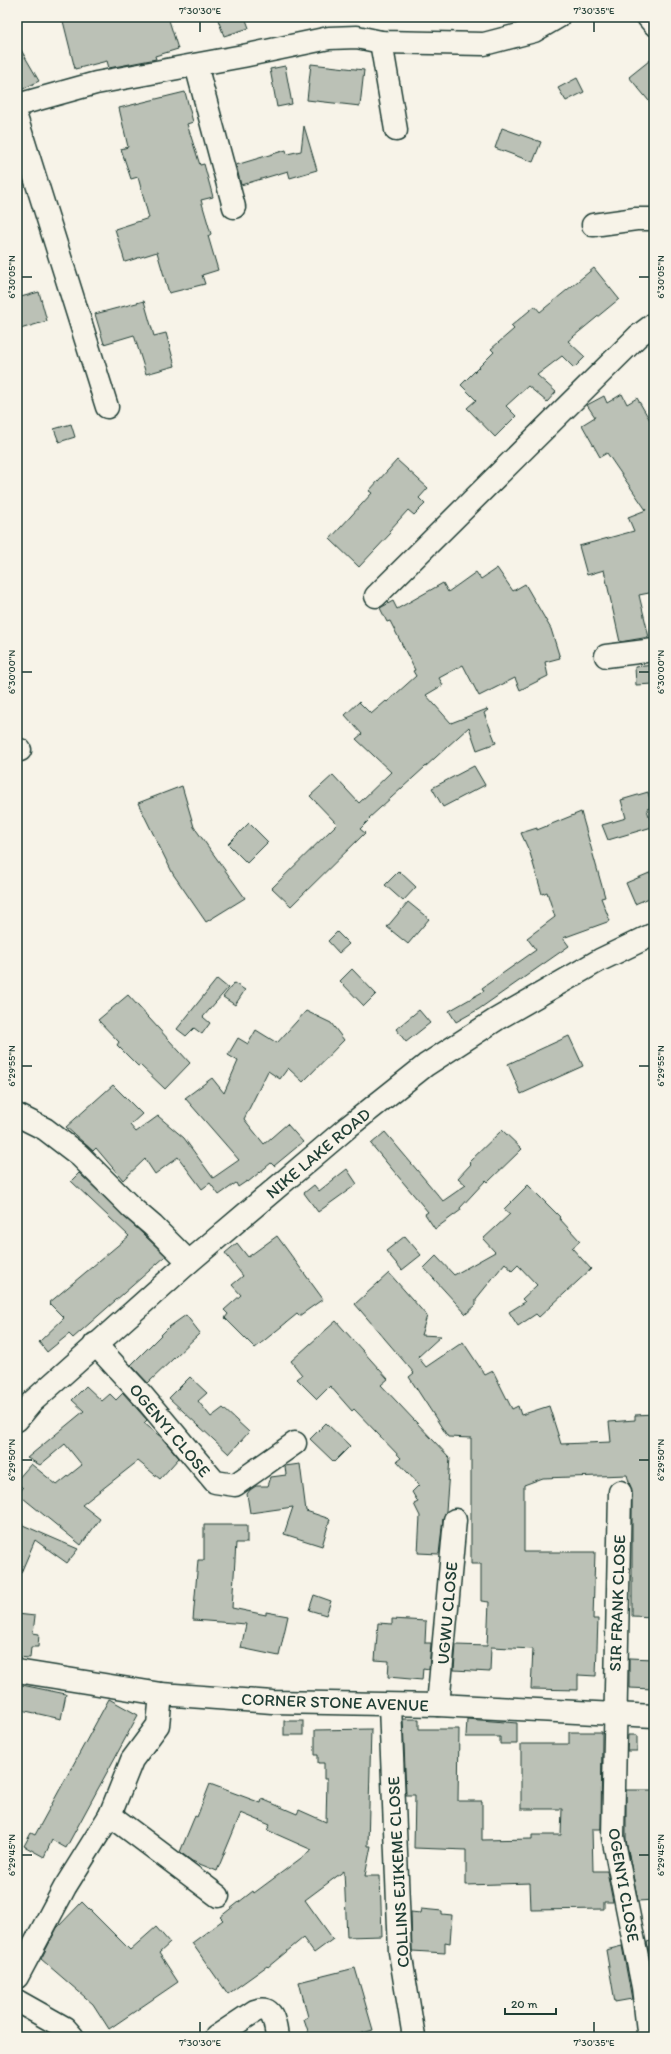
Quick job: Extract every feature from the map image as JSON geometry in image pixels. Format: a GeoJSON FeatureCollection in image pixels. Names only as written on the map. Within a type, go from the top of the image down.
{"type":"FeatureCollection","features":[{"type":"Feature","properties":{"kind":"street"},"geometry":{"type":"LineString","coordinates":[[17,105],[96,83],[196,65],[329,38],[357,37],[381,42],[484,44],[534,31],[558,17]]}},
{"type":"Feature","properties":{"kind":"street"},"geometry":{"type":"LineString","coordinates":[[648,17],[654,24]]}},
{"type":"Feature","properties":{"kind":"street"},"geometry":{"type":"LineString","coordinates":[[381,42],[396,130]]}},
{"type":"Feature","properties":{"kind":"street"},"geometry":{"type":"LineString","coordinates":[[196,65],[234,207]]}},
{"type":"Feature","properties":{"kind":"street"},"geometry":{"type":"LineString","coordinates":[[17,120],[107,407]]}},
{"type":"Feature","properties":{"kind":"street"},"geometry":{"type":"LineString","coordinates":[[593,225],[636,218],[654,219]]}},
{"type":"Feature","properties":{"kind":"street"},"geometry":{"type":"LineString","coordinates":[[376,596],[638,336],[654,324]]}},
{"type":"Feature","properties":{"kind":"street"},"geometry":{"type":"LineString","coordinates":[[606,656],[654,650]]}},
{"type":"Feature","properties":{"kind":"street","name":"NIKE LAKE ROAD"},"geometry":{"type":"LineString","coordinates":[[17,1420],[32,1402],[95,1344],[189,1262],[348,1127],[426,1065],[496,1019],[600,960],[654,934]]}},
{"type":"Feature","properties":{"kind":"street"},"geometry":{"type":"LineString","coordinates":[[17,1115],[45,1129],[79,1155],[189,1262]]}},
{"type":"Feature","properties":{"kind":"street","name":"OGENYI CLOSE"},"geometry":{"type":"LineString","coordinates":[[95,1344],[142,1395],[215,1482],[235,1485],[295,1443]]}},
{"type":"Feature","properties":{"kind":"street","name":"SIR FRANK CLOSE"},"geometry":{"type":"LineString","coordinates":[[614,1713],[620,1492]]}},
{"type":"Feature","properties":{"kind":"street","name":"UGWU CLOSE"},"geometry":{"type":"LineString","coordinates":[[438,1705],[455,1520]]}},
{"type":"Feature","properties":{"kind":"street","name":"CORNER STONE AVENUE"},"geometry":{"type":"LineString","coordinates":[[17,1671],[161,1694],[272,1702],[390,1706],[438,1705],[654,1716]]}},
{"type":"Feature","properties":{"kind":"street"},"geometry":{"type":"LineString","coordinates":[[17,1977],[65,1887],[110,1815],[132,1760],[158,1725],[161,1694]]}},
{"type":"Feature","properties":{"kind":"street","name":"COLLINS EJIKEME CLOSE"},"geometry":{"type":"LineString","coordinates":[[390,1706],[400,1952],[414,2037]]}},
{"type":"Feature","properties":{"kind":"street","name":"OGENYI CLOSE"},"geometry":{"type":"LineString","coordinates":[[614,1713],[613,1837],[643,1987],[648,2031]]}},
{"type":"Feature","properties":{"kind":"street"},"geometry":{"type":"LineString","coordinates":[[110,1815],[218,1896]]}},
{"type":"Feature","properties":{"kind":"street"},"geometry":{"type":"LineString","coordinates":[[17,2001],[65,2028],[73,2037]]}},
{"type":"Feature","properties":{"kind":"street"},"geometry":{"type":"LineString","coordinates":[[216,2037],[255,2011],[261,2009],[265,2009],[272,2016],[277,2037]]}},
{"type":"Feature","properties":{"kind":"building"},"geometry":{"type":"Polygon","coordinates":[[[62,17],[168,17],[178,49],[155,56],[156,59],[109,68],[107,61],[75,69],[62,17]]]}},
{"type":"Feature","properties":{"kind":"building"},"geometry":{"type":"Polygon","coordinates":[[[217,17],[245,17],[249,28],[224,36],[217,17]]]}},
{"type":"Feature","properties":{"kind":"building"},"geometry":{"type":"Polygon","coordinates":[[[17,43],[39,81],[17,92],[17,43]]]}},
{"type":"Feature","properties":{"kind":"building"},"geometry":{"type":"Polygon","coordinates":[[[654,57],[654,107],[629,77],[654,57]]]}},
{"type":"Feature","properties":{"kind":"building"},"geometry":{"type":"Polygon","coordinates":[[[311,64],[364,70],[360,106],[307,100],[311,64]]]}},
{"type":"Feature","properties":{"kind":"building"},"geometry":{"type":"Polygon","coordinates":[[[285,66],[292,104],[277,107],[270,69],[285,66]]]}},
{"type":"Feature","properties":{"kind":"building"},"geometry":{"type":"Polygon","coordinates":[[[577,78],[584,92],[566,101],[558,88],[577,78]]]}},
{"type":"Feature","properties":{"kind":"building"},"geometry":{"type":"Polygon","coordinates":[[[185,92],[193,122],[187,124],[200,165],[204,164],[213,197],[201,200],[211,234],[208,236],[218,270],[202,275],[205,284],[169,293],[157,252],[125,262],[115,229],[149,218],[138,177],[131,179],[121,149],[128,147],[119,108],[185,92]]]}},
{"type":"Feature","properties":{"kind":"building"},"geometry":{"type":"Polygon","coordinates":[[[304,126],[317,170],[290,178],[288,171],[241,185],[236,165],[286,150],[287,154],[301,151],[304,126]]]}},
{"type":"Feature","properties":{"kind":"building"},"geometry":{"type":"Polygon","coordinates":[[[502,128],[541,142],[533,162],[495,148],[502,128]]]}},
{"type":"Feature","properties":{"kind":"building"},"geometry":{"type":"Polygon","coordinates":[[[594,268],[619,299],[568,341],[585,357],[574,368],[562,356],[537,375],[556,392],[547,402],[528,386],[506,406],[516,416],[495,437],[467,408],[476,400],[461,385],[494,352],[491,349],[514,329],[511,326],[535,306],[540,312],[594,268]]]}},
{"type":"Feature","properties":{"kind":"building"},"geometry":{"type":"Polygon","coordinates":[[[39,292],[47,321],[17,330],[17,298],[39,292]]]}},
{"type":"Feature","properties":{"kind":"building"},"geometry":{"type":"Polygon","coordinates":[[[144,301],[154,336],[166,333],[175,366],[146,374],[134,335],[104,344],[95,314],[144,301]]]}},
{"type":"Feature","properties":{"kind":"building"},"geometry":{"type":"Polygon","coordinates":[[[622,394],[627,404],[637,398],[654,427],[654,592],[639,595],[649,637],[620,642],[604,570],[587,575],[579,546],[634,531],[628,517],[646,510],[607,453],[600,457],[582,425],[595,417],[587,405],[604,396],[607,403],[622,394]]]}},
{"type":"Feature","properties":{"kind":"building"},"geometry":{"type":"Polygon","coordinates":[[[71,424],[75,437],[59,442],[54,429],[71,424]]]}},
{"type":"Feature","properties":{"kind":"building"},"geometry":{"type":"Polygon","coordinates":[[[397,460],[428,488],[419,498],[425,504],[414,515],[408,510],[389,531],[391,533],[359,567],[330,539],[372,493],[369,491],[397,460]]]}},
{"type":"Feature","properties":{"kind":"building"},"geometry":{"type":"Polygon","coordinates":[[[497,568],[513,591],[525,584],[551,629],[560,658],[545,662],[548,676],[520,690],[515,678],[479,696],[463,665],[439,678],[443,685],[426,695],[451,723],[487,709],[488,710],[484,713],[496,743],[477,750],[469,727],[369,818],[370,819],[360,829],[365,833],[291,906],[272,888],[337,824],[310,796],[333,775],[359,803],[391,772],[356,739],[362,734],[345,715],[359,702],[371,714],[416,676],[413,671],[415,670],[390,621],[387,622],[380,608],[393,601],[397,609],[443,583],[448,592],[476,572],[481,579],[497,568]]]}},
{"type":"Feature","properties":{"kind":"building"},"geometry":{"type":"Polygon","coordinates":[[[654,665],[654,684],[636,685],[635,667],[654,665]]]}},
{"type":"Feature","properties":{"kind":"building"},"geometry":{"type":"Polygon","coordinates":[[[474,766],[485,785],[443,807],[432,788],[474,766]]]}},
{"type":"Feature","properties":{"kind":"building"},"geometry":{"type":"Polygon","coordinates":[[[182,786],[194,827],[245,898],[206,922],[173,874],[138,803],[182,786]]]}},
{"type":"Feature","properties":{"kind":"building"},"geometry":{"type":"Polygon","coordinates":[[[648,792],[652,807],[647,809],[652,827],[608,840],[602,825],[626,818],[621,800],[648,792]]]}},
{"type":"Feature","properties":{"kind":"building"},"geometry":{"type":"Polygon","coordinates":[[[581,812],[605,897],[601,898],[610,921],[563,938],[569,946],[479,1009],[456,1022],[449,1011],[484,991],[482,988],[536,950],[527,938],[555,917],[547,892],[542,894],[530,853],[521,833],[537,828],[537,830],[581,812]]]}},
{"type":"Feature","properties":{"kind":"building"},"geometry":{"type":"Polygon","coordinates":[[[249,823],[268,842],[247,863],[228,844],[249,823]]]}},
{"type":"Feature","properties":{"kind":"building"},"geometry":{"type":"Polygon","coordinates":[[[399,871],[416,887],[403,901],[385,885],[399,871]]]}},
{"type":"Feature","properties":{"kind":"building"},"geometry":{"type":"Polygon","coordinates":[[[654,871],[654,896],[635,904],[626,883],[654,871]]]}},
{"type":"Feature","properties":{"kind":"building"},"geometry":{"type":"Polygon","coordinates":[[[408,902],[429,919],[408,944],[387,927],[408,902]]]}},
{"type":"Feature","properties":{"kind":"building"},"geometry":{"type":"Polygon","coordinates":[[[337,932],[349,944],[339,953],[328,941],[337,932]]]}},
{"type":"Feature","properties":{"kind":"building"},"geometry":{"type":"Polygon","coordinates":[[[352,969],[376,994],[364,1006],[340,981],[352,969]]]}},
{"type":"Feature","properties":{"kind":"building"},"geometry":{"type":"Polygon","coordinates":[[[217,979],[228,988],[203,1017],[210,1023],[202,1034],[194,1028],[186,1036],[177,1029],[217,979]]]}},
{"type":"Feature","properties":{"kind":"building"},"geometry":{"type":"Polygon","coordinates":[[[234,983],[245,990],[235,1005],[223,997],[234,983]]]}},
{"type":"Feature","properties":{"kind":"building"},"geometry":{"type":"Polygon","coordinates":[[[128,995],[190,1063],[165,1089],[140,1065],[138,1066],[117,1045],[119,1042],[98,1020],[128,995]]]}},
{"type":"Feature","properties":{"kind":"building"},"geometry":{"type":"Polygon","coordinates":[[[419,1010],[430,1023],[406,1042],[396,1029],[419,1010]]]}},
{"type":"Feature","properties":{"kind":"building"},"geometry":{"type":"Polygon","coordinates":[[[306,1011],[331,1023],[344,1040],[303,1082],[288,1068],[280,1079],[268,1071],[244,1119],[264,1144],[287,1124],[303,1142],[274,1166],[271,1163],[248,1182],[247,1181],[238,1187],[236,1183],[219,1195],[210,1183],[202,1189],[178,1157],[155,1174],[145,1159],[123,1180],[96,1148],[93,1151],[66,1127],[113,1085],[142,1114],[130,1125],[136,1132],[158,1116],[184,1138],[213,1178],[239,1160],[185,1098],[212,1078],[224,1093],[238,1061],[228,1055],[238,1038],[248,1044],[256,1030],[277,1043],[306,1011]]]}},
{"type":"Feature","properties":{"kind":"building"},"geometry":{"type":"Polygon","coordinates":[[[569,1036],[583,1066],[521,1094],[508,1064],[569,1036]]]}},
{"type":"Feature","properties":{"kind":"building"},"geometry":{"type":"Polygon","coordinates":[[[502,1130],[522,1149],[488,1182],[486,1180],[460,1208],[461,1210],[435,1229],[425,1214],[428,1212],[371,1144],[385,1132],[443,1201],[466,1185],[458,1178],[471,1164],[469,1162],[502,1130]]]}},
{"type":"Feature","properties":{"kind":"building"},"geometry":{"type":"Polygon","coordinates":[[[347,1169],[357,1184],[318,1212],[304,1193],[314,1185],[319,1191],[347,1169]]]}},
{"type":"Feature","properties":{"kind":"building"},"geometry":{"type":"Polygon","coordinates":[[[79,1173],[166,1256],[73,1338],[69,1334],[47,1352],[39,1342],[64,1318],[49,1303],[129,1236],[71,1181],[79,1173]]]}},
{"type":"Feature","properties":{"kind":"building"},"geometry":{"type":"Polygon","coordinates":[[[528,1185],[560,1217],[559,1218],[580,1241],[572,1248],[591,1269],[539,1317],[536,1314],[518,1326],[509,1312],[525,1302],[522,1299],[537,1285],[518,1265],[512,1271],[505,1263],[476,1299],[476,1305],[466,1314],[424,1268],[436,1256],[454,1275],[495,1252],[483,1239],[510,1214],[504,1209],[528,1185]]]}},
{"type":"Feature","properties":{"kind":"building"},"geometry":{"type":"Polygon","coordinates":[[[277,1236],[323,1299],[299,1316],[297,1314],[255,1348],[225,1318],[228,1314],[224,1310],[241,1295],[232,1285],[243,1276],[225,1253],[237,1243],[248,1257],[277,1236]]]}},
{"type":"Feature","properties":{"kind":"building"},"geometry":{"type":"Polygon","coordinates":[[[405,1236],[421,1255],[402,1270],[386,1251],[405,1236]]]}},
{"type":"Feature","properties":{"kind":"building"},"geometry":{"type":"Polygon","coordinates":[[[389,1273],[427,1316],[421,1335],[441,1336],[418,1357],[426,1367],[463,1342],[485,1375],[493,1371],[512,1409],[518,1406],[521,1415],[549,1406],[561,1444],[611,1442],[609,1422],[635,1420],[635,1415],[654,1414],[654,1617],[632,1616],[632,1492],[627,1475],[543,1478],[524,1485],[524,1552],[595,1552],[593,1619],[598,1619],[596,1676],[578,1675],[578,1690],[531,1689],[533,1649],[491,1647],[490,1672],[454,1670],[456,1645],[487,1646],[489,1602],[481,1601],[481,1564],[471,1564],[471,1438],[448,1437],[409,1377],[414,1373],[355,1304],[389,1273]]]}},
{"type":"Feature","properties":{"kind":"building"},"geometry":{"type":"Polygon","coordinates":[[[186,1315],[200,1333],[148,1383],[131,1365],[169,1327],[186,1315]]]}},
{"type":"Feature","properties":{"kind":"building"},"geometry":{"type":"Polygon","coordinates":[[[336,1321],[388,1379],[381,1385],[450,1458],[446,1511],[443,1519],[439,1554],[418,1553],[420,1516],[414,1504],[418,1502],[412,1492],[419,1485],[397,1461],[401,1458],[354,1409],[352,1411],[330,1386],[317,1399],[297,1379],[302,1375],[291,1361],[336,1321]]]}},
{"type":"Feature","properties":{"kind":"building"},"geometry":{"type":"Polygon","coordinates":[[[190,1377],[207,1393],[198,1401],[211,1417],[223,1408],[249,1432],[229,1454],[169,1398],[190,1377]]]}},
{"type":"Feature","properties":{"kind":"building"},"geometry":{"type":"Polygon","coordinates":[[[86,1386],[102,1401],[110,1394],[116,1400],[123,1393],[147,1420],[144,1423],[161,1437],[179,1458],[160,1479],[138,1461],[82,1505],[100,1519],[81,1545],[18,1494],[23,1488],[17,1483],[17,1480],[31,1464],[57,1485],[82,1465],[65,1444],[40,1465],[27,1458],[84,1411],[72,1400],[86,1386]]]}},
{"type":"Feature","properties":{"kind":"building"},"geometry":{"type":"Polygon","coordinates":[[[326,1423],[350,1446],[334,1462],[310,1439],[326,1423]]]}},
{"type":"Feature","properties":{"kind":"building"},"geometry":{"type":"Polygon","coordinates":[[[300,1464],[306,1511],[330,1519],[322,1546],[284,1534],[293,1507],[250,1513],[247,1494],[250,1490],[256,1486],[268,1486],[271,1477],[286,1475],[285,1466],[300,1464]]]}},
{"type":"Feature","properties":{"kind":"building"},"geometry":{"type":"Polygon","coordinates":[[[17,1522],[78,1549],[67,1563],[35,1540],[17,1582],[17,1522]]]}},
{"type":"Feature","properties":{"kind":"building"},"geometry":{"type":"Polygon","coordinates":[[[204,1525],[247,1525],[247,1543],[236,1543],[232,1608],[266,1615],[266,1612],[288,1616],[279,1656],[241,1648],[246,1624],[193,1620],[198,1560],[204,1560],[204,1525]]]}},
{"type":"Feature","properties":{"kind":"building"},"geometry":{"type":"Polygon","coordinates":[[[314,1595],[331,1601],[326,1615],[309,1610],[314,1595]]]}},
{"type":"Feature","properties":{"kind":"building"},"geometry":{"type":"Polygon","coordinates":[[[17,1614],[35,1616],[33,1633],[39,1634],[38,1647],[31,1647],[30,1658],[17,1657],[17,1614]]]}},
{"type":"Feature","properties":{"kind":"building"},"geometry":{"type":"Polygon","coordinates":[[[392,1619],[426,1621],[425,1643],[431,1643],[429,1669],[423,1668],[422,1680],[388,1677],[389,1661],[375,1660],[378,1623],[392,1624],[392,1619]]]}},
{"type":"Feature","properties":{"kind":"building"},"geometry":{"type":"Polygon","coordinates":[[[629,1658],[654,1659],[654,1689],[629,1688],[629,1658]]]}},
{"type":"Feature","properties":{"kind":"building"},"geometry":{"type":"Polygon","coordinates":[[[17,1684],[66,1694],[61,1719],[17,1709],[17,1684]]]}},
{"type":"Feature","properties":{"kind":"building"},"geometry":{"type":"Polygon","coordinates":[[[109,1699],[138,1715],[66,1848],[52,1840],[44,1857],[24,1846],[31,1833],[35,1835],[109,1699]]]}},
{"type":"Feature","properties":{"kind":"building"},"geometry":{"type":"Polygon","coordinates":[[[403,1719],[419,1719],[419,1729],[459,1729],[458,1801],[482,1801],[482,1840],[532,1839],[532,1835],[561,1835],[562,1809],[521,1809],[521,1744],[569,1744],[569,1732],[602,1732],[601,1829],[592,1829],[593,1871],[607,1871],[613,1902],[604,1902],[604,1909],[531,1910],[530,1883],[466,1885],[466,1850],[414,1848],[415,1795],[406,1795],[403,1719]]]}},
{"type":"Feature","properties":{"kind":"building"},"geometry":{"type":"Polygon","coordinates":[[[467,1719],[517,1723],[517,1744],[500,1744],[500,1737],[466,1737],[467,1719]]]}},
{"type":"Feature","properties":{"kind":"building"},"geometry":{"type":"Polygon","coordinates":[[[284,1721],[303,1721],[303,1735],[284,1735],[284,1721]]]}},
{"type":"Feature","properties":{"kind":"building"},"geometry":{"type":"Polygon","coordinates":[[[371,1729],[368,1846],[371,1846],[365,1876],[380,1876],[382,1936],[347,1937],[344,1871],[305,1900],[333,1939],[314,1953],[303,1938],[268,1967],[267,1966],[228,1994],[192,1943],[223,1920],[220,1917],[253,1891],[254,1893],[312,1850],[267,1830],[270,1825],[241,1813],[217,1871],[192,1861],[180,1852],[195,1816],[197,1817],[210,1784],[261,1803],[262,1799],[297,1814],[299,1810],[326,1822],[327,1779],[324,1779],[324,1763],[318,1763],[318,1755],[315,1755],[315,1730],[371,1729]]]}},
{"type":"Feature","properties":{"kind":"building"},"geometry":{"type":"Polygon","coordinates":[[[628,1735],[637,1735],[637,1751],[627,1751],[628,1735]]]}},
{"type":"Feature","properties":{"kind":"building"},"geometry":{"type":"Polygon","coordinates":[[[626,1790],[654,1790],[654,1900],[638,1901],[626,1840],[626,1790]]]}},
{"type":"Feature","properties":{"kind":"building"},"geometry":{"type":"Polygon","coordinates":[[[82,1902],[130,1950],[156,1927],[170,1943],[159,1953],[178,1982],[109,2029],[93,2004],[41,1959],[57,1928],[82,1902]]]}},
{"type":"Feature","properties":{"kind":"building"},"geometry":{"type":"Polygon","coordinates":[[[421,1909],[442,1911],[442,1914],[452,1915],[450,1943],[445,1942],[445,1953],[412,1951],[411,1912],[420,1913],[421,1909]]]}},
{"type":"Feature","properties":{"kind":"building"},"geometry":{"type":"Polygon","coordinates":[[[654,1940],[654,1978],[647,1942],[654,1940]]]}},
{"type":"Feature","properties":{"kind":"building"},"geometry":{"type":"Polygon","coordinates":[[[622,1946],[632,1999],[615,2002],[606,1950],[622,1946]]]}},
{"type":"Feature","properties":{"kind":"building"},"geometry":{"type":"Polygon","coordinates":[[[355,1968],[373,2030],[349,2037],[310,2037],[304,2019],[308,2017],[299,1982],[355,1968]]]}}]}
